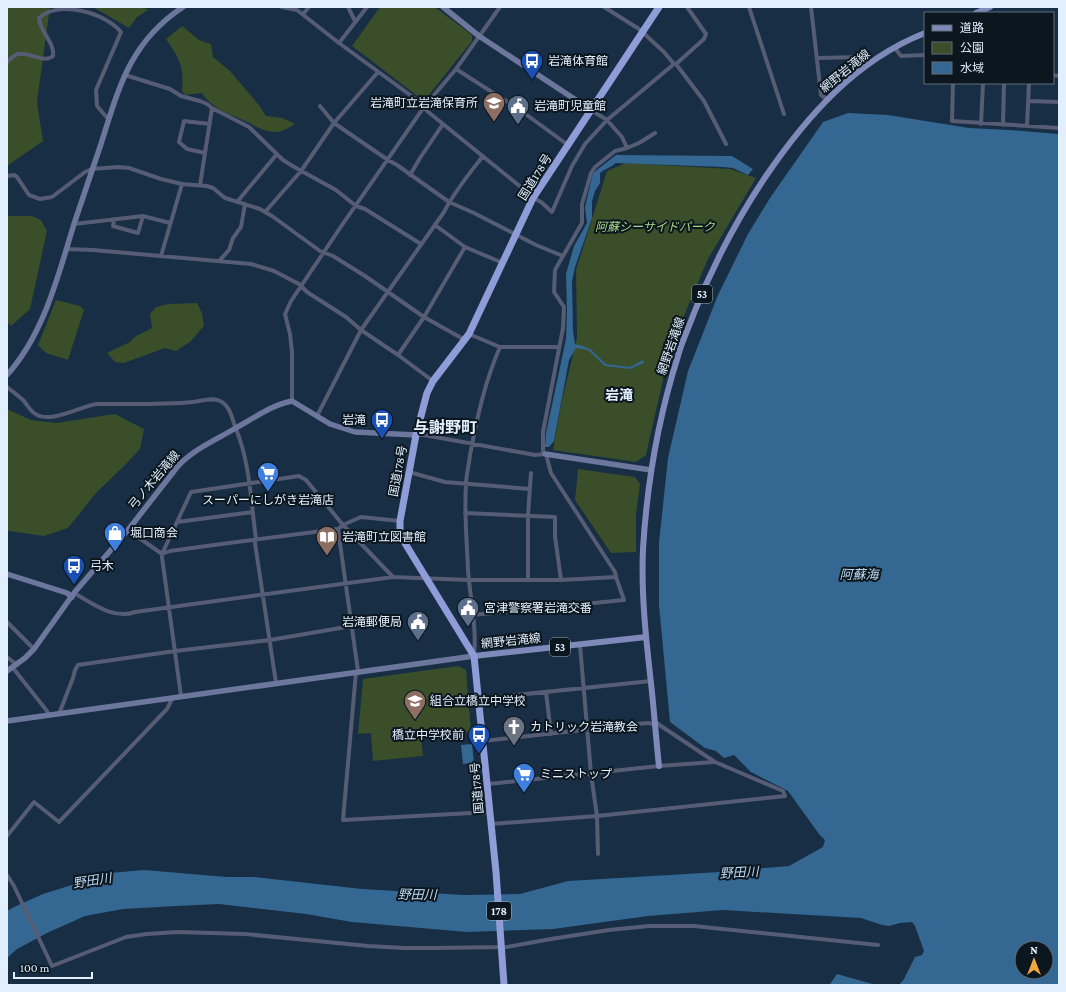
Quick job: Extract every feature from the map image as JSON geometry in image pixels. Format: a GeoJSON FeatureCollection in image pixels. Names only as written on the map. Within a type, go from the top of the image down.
{"type":"FeatureCollection","features":[{"type":"Feature","properties":{"kind":"highway","name":"国道178号"},"geometry":{"type":"LineString","coordinates":[[504,985],[488,784],[474,656],[403,540],[400,531],[400,521],[416,435],[427,392],[433,381],[467,337],[534,197],[659,7]]}},
{"type":"Feature","properties":{"kind":"main road","name":"網野岩滝線"},"geometry":{"type":"LineString","coordinates":[[659,766],[646,637],[643,552],[645,517],[651,470],[662,413],[678,354],[709,279],[730,235],[788,143],[827,99],[852,76],[894,47],[924,33]]}},
{"type":"Feature","properties":{"kind":"main road","name":"網野岩滝線"},"geometry":{"type":"LineString","coordinates":[[474,656],[646,637]]}},
{"type":"Feature","properties":{"kind":"street"},"geometry":{"type":"LineString","coordinates":[[7,375],[23,354],[36,331],[48,304],[108,120],[125,75],[145,39],[164,21],[183,7]]}},
{"type":"Feature","properties":{"kind":"street"},"geometry":{"type":"LineString","coordinates":[[282,7],[297,10],[420,103],[443,124],[552,212],[580,150],[607,120],[704,39],[706,34],[687,7]]}},
{"type":"Feature","properties":{"kind":"street"},"geometry":{"type":"LineString","coordinates":[[302,14],[309,7]]}},
{"type":"Feature","properties":{"kind":"street"},"geometry":{"type":"LineString","coordinates":[[348,7],[355,21]]}},
{"type":"Feature","properties":{"kind":"street"},"geometry":{"type":"LineString","coordinates":[[339,43],[367,7]]}},
{"type":"Feature","properties":{"kind":"street"},"geometry":{"type":"LineString","coordinates":[[443,7],[479,36],[607,120],[622,137],[627,148]]}},
{"type":"Feature","properties":{"kind":"street"},"geometry":{"type":"LineString","coordinates":[[500,7],[456,69],[424,107],[291,301],[285,314],[292,352],[292,401],[330,424],[355,432],[416,435],[424,434],[535,455],[545,454],[651,470]]}},
{"type":"Feature","properties":{"kind":"street"},"geometry":{"type":"LineString","coordinates":[[604,7],[639,29],[675,64],[704,102],[726,144]]}},
{"type":"Feature","properties":{"kind":"street"},"geometry":{"type":"LineString","coordinates":[[749,7],[784,114]]}},
{"type":"Feature","properties":{"kind":"street"},"geometry":{"type":"LineString","coordinates":[[811,7],[821,95],[827,99]]}},
{"type":"Feature","properties":{"kind":"street"},"geometry":{"type":"LineString","coordinates":[[7,62],[18,54],[28,54],[46,59],[53,56],[53,49],[39,24],[39,18],[44,13],[57,9],[75,10],[92,14],[116,26],[121,32],[105,66],[96,90],[97,106],[108,120]]}},
{"type":"Feature","properties":{"kind":"street"},"geometry":{"type":"LineString","coordinates":[[894,47],[901,56],[924,55]]}},
{"type":"Feature","properties":{"kind":"street"},"geometry":{"type":"LineString","coordinates":[[817,58],[861,57],[868,64]]}},
{"type":"Feature","properties":{"kind":"street"},"geometry":{"type":"LineString","coordinates":[[456,69],[520,110],[568,145]]}},
{"type":"Feature","properties":{"kind":"street"},"geometry":{"type":"LineString","coordinates":[[266,212],[301,171],[334,123],[378,72]]}},
{"type":"Feature","properties":{"kind":"street"},"geometry":{"type":"LineString","coordinates":[[125,75],[170,88],[181,96],[207,104],[249,127],[277,154],[301,171],[336,190],[356,206],[365,209],[421,244]]}},
{"type":"Feature","properties":{"kind":"street"},"geometry":{"type":"LineString","coordinates":[[953,84],[952,121],[1059,128]]}},
{"type":"Feature","properties":{"kind":"street"},"geometry":{"type":"LineString","coordinates":[[981,124],[983,84]]}},
{"type":"Feature","properties":{"kind":"street"},"geometry":{"type":"LineString","coordinates":[[1003,125],[1004,84]]}},
{"type":"Feature","properties":{"kind":"street"},"geometry":{"type":"LineString","coordinates":[[1028,126],[1029,84]]}},
{"type":"Feature","properties":{"kind":"street"},"geometry":{"type":"LineString","coordinates":[[1028,101],[1059,102]]}},
{"type":"Feature","properties":{"kind":"street"},"geometry":{"type":"LineString","coordinates":[[320,106],[334,123],[388,160],[398,165],[449,202],[536,245],[563,256]]}},
{"type":"Feature","properties":{"kind":"street"},"geometry":{"type":"LineString","coordinates":[[200,185],[212,108]]}},
{"type":"Feature","properties":{"kind":"street"},"geometry":{"type":"LineString","coordinates":[[205,152],[187,150],[179,142],[184,121],[210,124]]}},
{"type":"Feature","properties":{"kind":"street"},"geometry":{"type":"LineString","coordinates":[[410,175],[443,124]]}},
{"type":"Feature","properties":{"kind":"street"},"geometry":{"type":"LineString","coordinates":[[472,615],[624,600],[616,577],[616,572],[551,473],[545,454],[543,432],[564,328],[564,307],[554,292],[554,275],[555,270],[582,223],[582,204],[591,173],[595,167],[615,151],[639,143],[655,133]]}},
{"type":"Feature","properties":{"kind":"street"},"geometry":{"type":"LineString","coordinates":[[237,202],[277,154]]}},
{"type":"Feature","properties":{"kind":"street"},"geometry":{"type":"LineString","coordinates":[[317,416],[361,330],[444,212],[449,202],[483,156]]}},
{"type":"Feature","properties":{"kind":"street"},"geometry":{"type":"LineString","coordinates":[[7,176],[17,177],[29,195],[40,199],[46,199],[59,192],[85,172],[92,169],[118,167],[129,168],[161,179],[182,184],[207,186],[213,188],[225,198],[266,212],[320,251],[333,256],[365,276],[446,331],[500,347],[559,347]]}},
{"type":"Feature","properties":{"kind":"street"},"geometry":{"type":"LineString","coordinates":[[161,256],[182,184]]}},
{"type":"Feature","properties":{"kind":"street"},"geometry":{"type":"LineString","coordinates":[[219,261],[229,250],[233,238],[241,228],[245,204]]}},
{"type":"Feature","properties":{"kind":"street"},"geometry":{"type":"LineString","coordinates":[[74,224],[143,216],[170,223]]}},
{"type":"Feature","properties":{"kind":"street"},"geometry":{"type":"LineString","coordinates":[[114,220],[113,226],[138,233],[143,216]]}},
{"type":"Feature","properties":{"kind":"street"},"geometry":{"type":"LineString","coordinates":[[435,225],[465,247],[503,263]]}},
{"type":"Feature","properties":{"kind":"street"},"geometry":{"type":"LineString","coordinates":[[398,355],[424,317],[465,247]]}},
{"type":"Feature","properties":{"kind":"street"},"geometry":{"type":"LineString","coordinates":[[66,249],[251,264],[274,271],[299,284],[307,292],[346,317],[361,330],[433,381]]}},
{"type":"Feature","properties":{"kind":"street"},"geometry":{"type":"LineString","coordinates":[[7,721],[474,656],[475,642],[465,513],[466,484],[472,443],[485,386],[490,369],[500,347]]}},
{"type":"Feature","properties":{"kind":"street"},"geometry":{"type":"LineString","coordinates":[[7,387],[24,401],[34,413],[42,417],[51,417],[88,405],[96,404],[187,402],[214,399],[221,401],[226,406],[232,416],[242,448],[253,512],[256,539],[255,543],[276,683]]}},
{"type":"Feature","properties":{"kind":"street","name":"弓ノ木岩滝線"},"geometry":{"type":"LineString","coordinates":[[12,668],[34,649],[73,595],[128,530],[185,458],[198,448],[235,429],[256,416],[286,402],[292,401]]}},
{"type":"Feature","properties":{"kind":"street"},"geometry":{"type":"LineString","coordinates":[[409,472],[445,482],[530,489]]}},
{"type":"Feature","properties":{"kind":"street"},"geometry":{"type":"LineString","coordinates":[[528,580],[528,516],[531,473]]}},
{"type":"Feature","properties":{"kind":"street"},"geometry":{"type":"LineString","coordinates":[[181,696],[162,554],[191,492],[299,476],[306,480],[343,525],[393,577]]}},
{"type":"Feature","properties":{"kind":"street"},"geometry":{"type":"LineString","coordinates":[[177,522],[253,512]]}},
{"type":"Feature","properties":{"kind":"street"},"geometry":{"type":"LineString","coordinates":[[465,513],[555,517],[555,536],[562,580]]}},
{"type":"Feature","properties":{"kind":"street"},"geometry":{"type":"LineString","coordinates":[[162,554],[170,551],[338,529],[343,525],[361,518],[400,521]]}},
{"type":"Feature","properties":{"kind":"street"},"geometry":{"type":"LineString","coordinates":[[338,529],[357,672],[343,820],[490,812]]}},
{"type":"Feature","properties":{"kind":"street"},"geometry":{"type":"LineString","coordinates":[[128,530],[162,554]]}},
{"type":"Feature","properties":{"kind":"street"},"geometry":{"type":"LineString","coordinates":[[7,574],[73,595],[105,611],[128,615],[135,612],[393,577],[469,580],[562,580],[616,577]]}},
{"type":"Feature","properties":{"kind":"street"},"geometry":{"type":"LineString","coordinates":[[7,622],[34,649]]}},
{"type":"Feature","properties":{"kind":"street"},"geometry":{"type":"LineString","coordinates":[[59,714],[78,665],[175,651],[270,640],[352,626]]}},
{"type":"Feature","properties":{"kind":"street"},"geometry":{"type":"LineString","coordinates":[[580,644],[591,774],[597,816],[598,854]]}},
{"type":"Feature","properties":{"kind":"street"},"geometry":{"type":"LineString","coordinates":[[7,657],[12,668],[47,710],[49,715]]}},
{"type":"Feature","properties":{"kind":"street"},"geometry":{"type":"LineString","coordinates":[[478,699],[651,681]]}},
{"type":"Feature","properties":{"kind":"street"},"geometry":{"type":"LineString","coordinates":[[546,692],[551,734]]}},
{"type":"Feature","properties":{"kind":"street"},"geometry":{"type":"LineString","coordinates":[[7,836],[34,802],[59,822],[167,709],[174,697]]}},
{"type":"Feature","properties":{"kind":"street"},"geometry":{"type":"LineString","coordinates":[[483,741],[655,723],[715,762],[783,791],[785,796],[597,816],[491,824]]}},
{"type":"Feature","properties":{"kind":"street"},"geometry":{"type":"LineString","coordinates":[[488,784],[659,766],[715,762]]}},
{"type":"Feature","properties":{"kind":"street"},"geometry":{"type":"LineString","coordinates":[[7,875],[14,886],[52,966],[126,938],[146,934],[177,932],[245,934],[404,948],[507,947],[551,938],[649,926],[694,926],[878,945]]}},
{"type":"Feature","properties":{"kind":"green space"},"geometry":{"type":"Polygon","coordinates":[[[7,7],[50,7],[37,102],[43,141],[7,166],[7,7]]]}},
{"type":"Feature","properties":{"kind":"green space"},"geometry":{"type":"Polygon","coordinates":[[[93,7],[143,7],[148,10],[137,17],[129,28],[93,7]]]}},
{"type":"Feature","properties":{"kind":"green space"},"geometry":{"type":"Polygon","coordinates":[[[380,7],[435,7],[472,35],[472,41],[424,101],[352,46],[380,7]]]}},
{"type":"Feature","properties":{"kind":"green space"},"geometry":{"type":"Polygon","coordinates":[[[182,26],[199,40],[211,44],[213,57],[229,70],[259,105],[266,116],[283,118],[295,124],[281,131],[266,131],[220,110],[210,103],[202,93],[185,95],[182,91],[182,69],[175,52],[166,39],[182,26]]]}},
{"type":"Feature","properties":{"kind":"green space","name":"阿蘇シーサイドパーク"},"geometry":{"type":"Polygon","coordinates":[[[626,163],[730,169],[756,178],[708,259],[670,349],[646,455],[636,462],[553,450],[562,400],[577,338],[576,270],[607,171],[626,163]]]}},
{"type":"Feature","properties":{"kind":"green space"},"geometry":{"type":"Polygon","coordinates":[[[32,216],[41,220],[47,231],[30,309],[11,326],[7,322],[7,217],[32,216]]]}},
{"type":"Feature","properties":{"kind":"green space"},"geometry":{"type":"Polygon","coordinates":[[[56,300],[80,306],[84,310],[68,360],[46,353],[38,345],[56,300]]]}},
{"type":"Feature","properties":{"kind":"green space"},"geometry":{"type":"Polygon","coordinates":[[[197,303],[202,313],[204,326],[190,342],[176,351],[165,348],[124,363],[115,362],[107,353],[130,342],[136,336],[152,328],[150,314],[156,307],[169,304],[197,303]]]}},
{"type":"Feature","properties":{"kind":"green space"},"geometry":{"type":"Polygon","coordinates":[[[7,409],[31,420],[56,423],[115,414],[144,429],[140,449],[96,493],[68,528],[44,536],[9,531],[7,530],[7,409]]]}},
{"type":"Feature","properties":{"kind":"green space"},"geometry":{"type":"Polygon","coordinates":[[[578,469],[635,477],[640,484],[636,514],[636,552],[611,553],[575,500],[578,469]]]}},
{"type":"Feature","properties":{"kind":"green space"},"geometry":{"type":"Polygon","coordinates":[[[458,666],[466,670],[471,732],[421,737],[423,756],[373,761],[371,733],[358,734],[363,679],[458,666]]]}},
{"type":"Feature","properties":{"kind":"water","name":"阿蘇海"},"geometry":{"type":"Polygon","coordinates":[[[848,113],[888,115],[969,128],[1059,134],[1059,985],[899,985],[904,979],[915,957],[922,955],[924,951],[915,926],[912,922],[889,926],[861,918],[723,910],[648,916],[553,929],[467,932],[352,922],[306,914],[219,904],[123,909],[85,916],[47,933],[17,949],[7,958],[7,911],[43,894],[110,873],[144,870],[227,877],[254,877],[362,889],[464,895],[520,894],[568,881],[720,872],[789,866],[823,847],[825,840],[788,791],[751,772],[734,755],[724,758],[716,751],[705,748],[670,722],[659,605],[659,543],[668,458],[688,371],[718,295],[748,234],[770,198],[823,122],[848,113]]]}},
{"type":"Feature","properties":{"kind":"water"},"geometry":{"type":"Polygon","coordinates":[[[616,155],[732,156],[753,169],[748,175],[733,168],[723,167],[616,163],[600,173],[600,183],[595,191],[592,201],[592,218],[575,267],[572,281],[573,331],[575,344],[590,349],[606,364],[630,367],[643,360],[644,363],[630,369],[605,366],[588,350],[576,348],[569,360],[554,441],[549,447],[545,447],[546,433],[566,339],[566,274],[574,246],[587,223],[585,207],[593,173],[616,155]]]}},
{"type":"Feature","properties":{"kind":"water"},"geometry":{"type":"Polygon","coordinates":[[[472,744],[474,763],[463,764],[461,745],[472,744]]]}},
{"type":"Feature","properties":{"kind":"water"},"geometry":{"type":"Polygon","coordinates":[[[837,974],[876,985],[830,984],[837,974]]]}},
{"type":"Feature","properties":{"kind":"place","name":"岩滝体育館"},"geometry":{"type":"Point","coordinates":[532,80]}},
{"type":"Feature","properties":{"kind":"place","name":"岩滝町立岩滝保育所"},"geometry":{"type":"Point","coordinates":[494,122]}},
{"type":"Feature","properties":{"kind":"place","name":"岩滝町児童館"},"geometry":{"type":"Point","coordinates":[518,126]}},
{"type":"Feature","properties":{"kind":"place","name":"岩滝"},"geometry":{"type":"Point","coordinates":[382,440]}},
{"type":"Feature","properties":{"kind":"place","name":"スーパーにしがき岩滝店"},"geometry":{"type":"Point","coordinates":[268,492]}},
{"type":"Feature","properties":{"kind":"place","name":"堀口商会"},"geometry":{"type":"Point","coordinates":[115,552]}},
{"type":"Feature","properties":{"kind":"place","name":"岩滝町立図書館"},"geometry":{"type":"Point","coordinates":[327,556]}},
{"type":"Feature","properties":{"kind":"place","name":"弓木"},"geometry":{"type":"Point","coordinates":[74,586]}},
{"type":"Feature","properties":{"kind":"place","name":"宮津警察署岩滝交番"},"geometry":{"type":"Point","coordinates":[468,628]}},
{"type":"Feature","properties":{"kind":"place","name":"岩滝郵便局"},"geometry":{"type":"Point","coordinates":[418,642]}},
{"type":"Feature","properties":{"kind":"place","name":"組合立橋立中学校"},"geometry":{"type":"Point","coordinates":[415,720]}},
{"type":"Feature","properties":{"kind":"place","name":"カトリック岩滝教会"},"geometry":{"type":"Point","coordinates":[514,746]}},
{"type":"Feature","properties":{"kind":"place","name":"橋立中学校前"},"geometry":{"type":"Point","coordinates":[479,754]}},
{"type":"Feature","properties":{"kind":"place","name":"ミニストップ"},"geometry":{"type":"Point","coordinates":[524,794]}},
{"type":"Feature","properties":{"kind":"district","name":"岩滝"},"geometry":{"type":"Point","coordinates":[619,395]}},
{"type":"Feature","properties":{"kind":"district","name":"与謝野町"},"geometry":{"type":"Point","coordinates":[445,427]}},
{"type":"Feature","properties":{"kind":"water label","name":"野田川"},"geometry":{"type":"Point","coordinates":[739,872]}},
{"type":"Feature","properties":{"kind":"water label","name":"野田川"},"geometry":{"type":"Point","coordinates":[92,880]}},
{"type":"Feature","properties":{"kind":"water label","name":"野田川"},"geometry":{"type":"Point","coordinates":[417,894]}}]}
